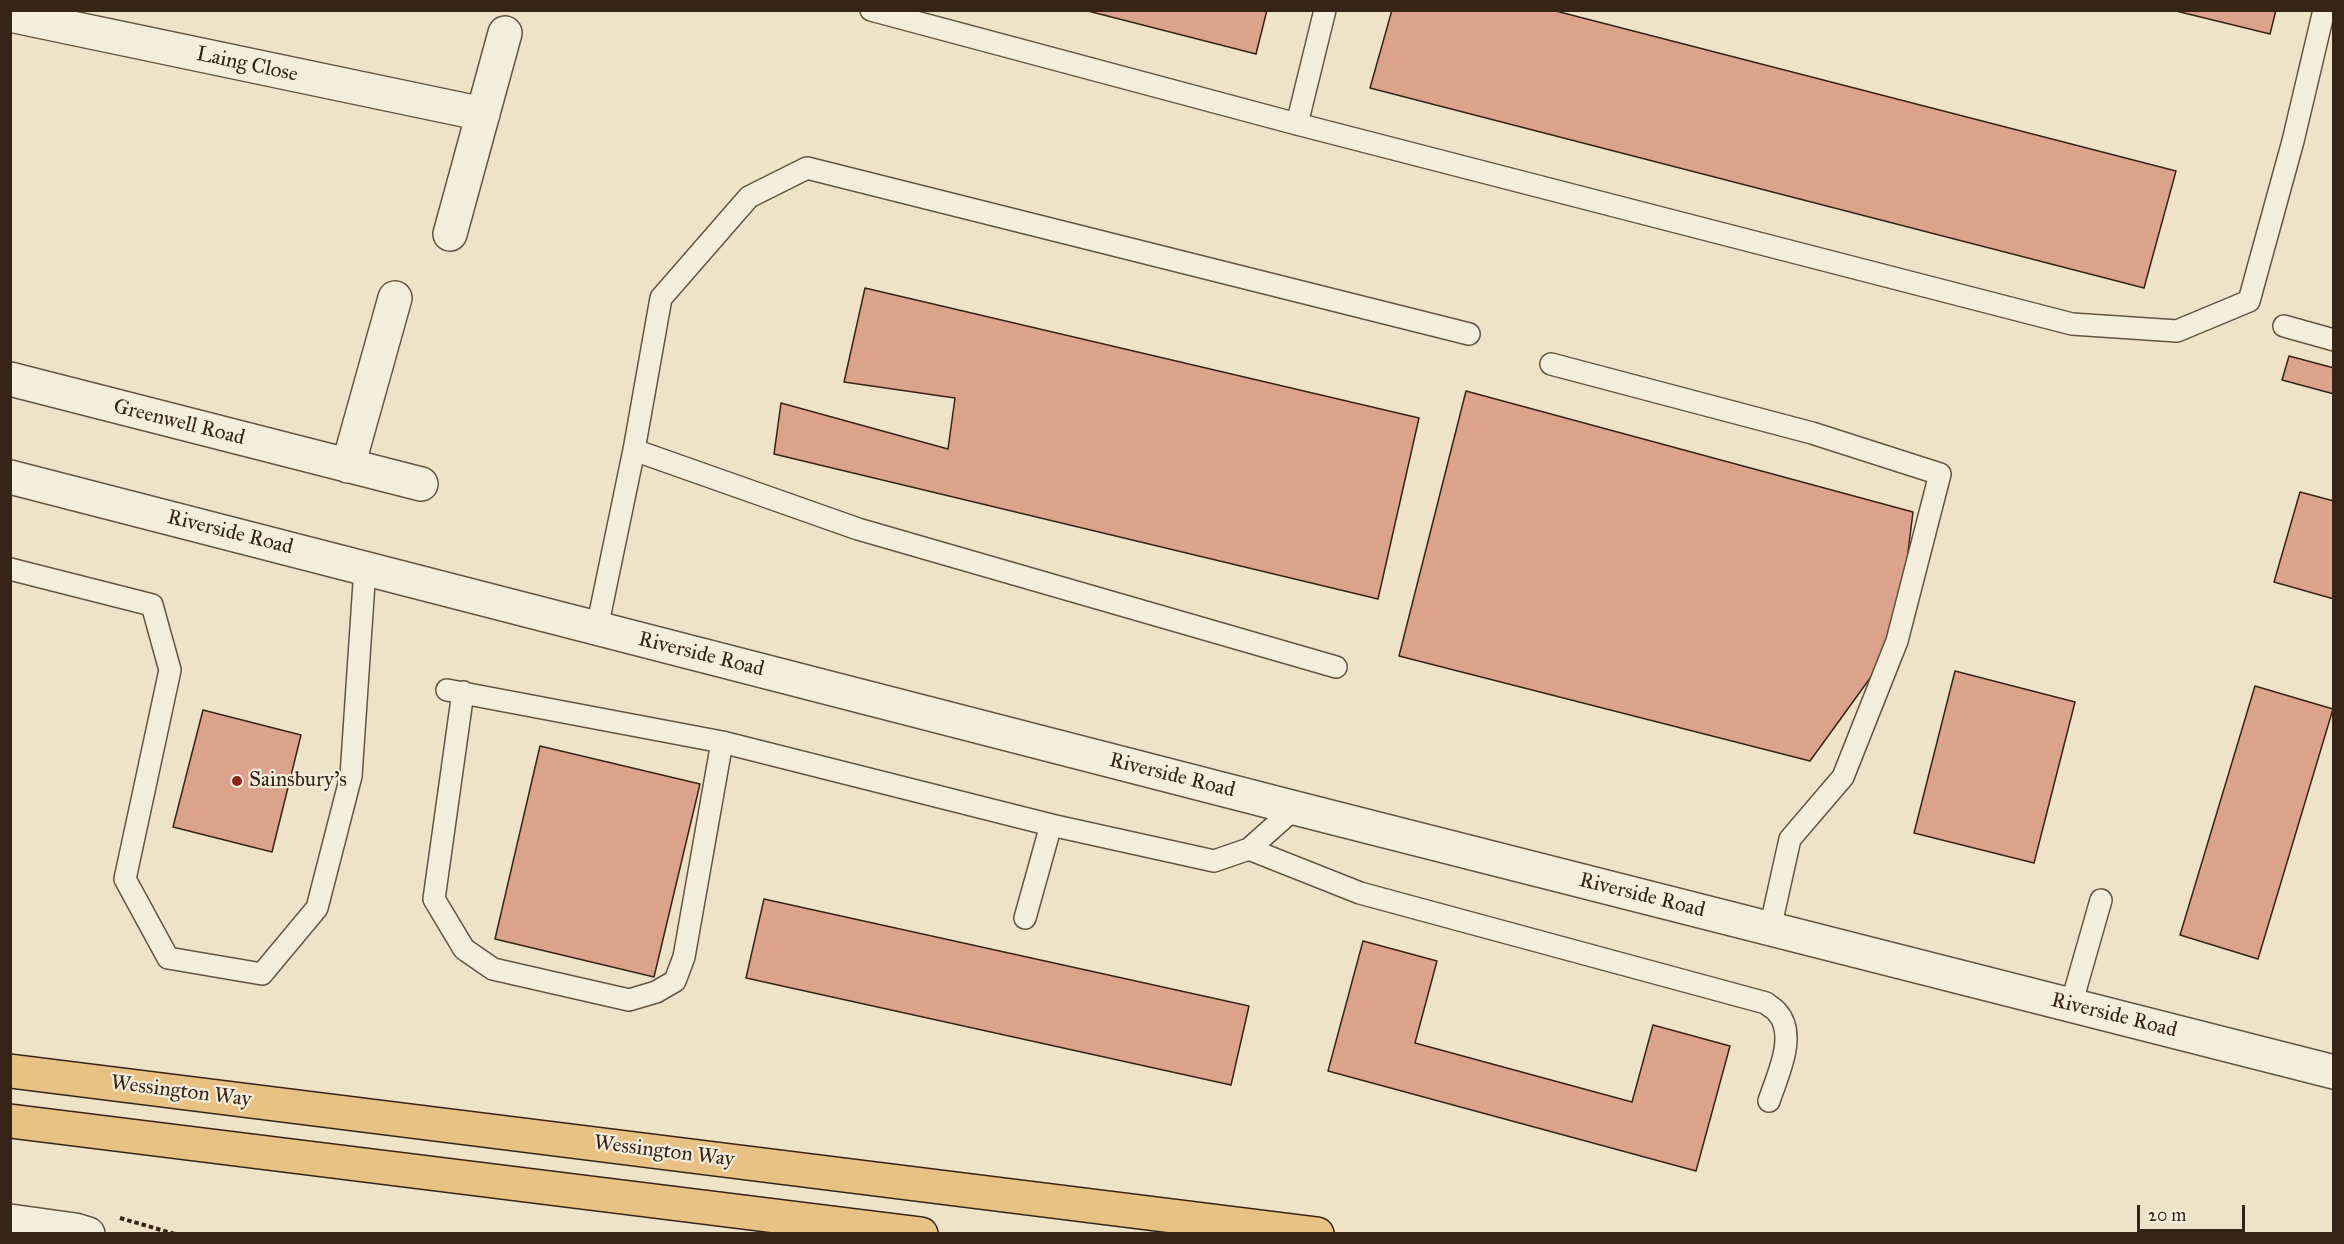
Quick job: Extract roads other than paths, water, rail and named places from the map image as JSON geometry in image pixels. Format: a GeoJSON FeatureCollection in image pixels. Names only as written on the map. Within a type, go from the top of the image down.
{"type":"FeatureCollection","features":[{"type":"Feature","properties":{"kind":"main road","name":"Wessington Way"},"geometry":{"type":"LineString","coordinates":[[10,1071],[1317,1233]]}},
{"type":"Feature","properties":{"kind":"main road"},"geometry":{"type":"LineString","coordinates":[[10,1121],[921,1233]]}},
{"type":"Feature","properties":{"kind":"street","name":"Laing Close"},"geometry":{"type":"LineString","coordinates":[[10,15],[483,114]]}},
{"type":"Feature","properties":{"kind":"street"},"geometry":{"type":"LineString","coordinates":[[450,234],[505,33]]}},
{"type":"Feature","properties":{"kind":"street"},"geometry":{"type":"LineString","coordinates":[[348,466],[395,298]]}},
{"type":"Feature","properties":{"kind":"street","name":"Greenwell Road"},"geometry":{"type":"LineString","coordinates":[[10,380],[421,484]]}},
{"type":"Feature","properties":{"kind":"street","name":"Riverside Road"},"geometry":{"type":"LineString","coordinates":[[10,477],[1295,808],[2334,1072]]}},
{"type":"Feature","properties":{"kind":"street"},"geometry":{"type":"LineString","coordinates":[[10,1221],[100,1225]]}},
{"type":"Feature","properties":{"kind":"lane"},"geometry":{"type":"LineString","coordinates":[[871,10],[1297,124],[2072,324],[2177,331],[2249,301],[2290,151],[2324,10]]}},
{"type":"Feature","properties":{"kind":"lane"},"geometry":{"type":"LineString","coordinates":[[1297,124],[1325,10]]}},
{"type":"Feature","properties":{"kind":"lane"},"geometry":{"type":"LineString","coordinates":[[597,628],[661,298],[749,197],[807,168],[1469,334]]}},
{"type":"Feature","properties":{"kind":"lane"},"geometry":{"type":"LineString","coordinates":[[2284,326],[2334,340]]}},
{"type":"Feature","properties":{"kind":"lane"},"geometry":{"type":"LineString","coordinates":[[1551,364],[1812,433],[1940,474],[1898,641],[1843,777],[1790,839],[1770,929]]}},
{"type":"Feature","properties":{"kind":"lane"},"geometry":{"type":"LineString","coordinates":[[633,450],[858,529],[1336,667]]}},
{"type":"Feature","properties":{"kind":"lane"},"geometry":{"type":"LineString","coordinates":[[10,569],[152,605],[170,670],[125,879],[168,958],[262,974],[317,908],[351,776],[364,568]]}},
{"type":"Feature","properties":{"kind":"lane"},"geometry":{"type":"LineString","coordinates":[[722,742],[684,957],[675,981],[656,992],[629,1000],[493,969],[464,949],[434,899],[455,691],[722,742],[1051,825],[1214,861],[1249,849],[1295,808]]}},
{"type":"Feature","properties":{"kind":"lane"},"geometry":{"type":"LineString","coordinates":[[1025,918],[1051,825]]}},
{"type":"Feature","properties":{"kind":"lane"},"geometry":{"type":"LineString","coordinates":[[1249,849],[1360,893],[1766,1003],[1778,1012],[1786,1031],[1786,1045],[1769,1101]]}},
{"type":"Feature","properties":{"kind":"lane"},"geometry":{"type":"LineString","coordinates":[[2072,1005],[2101,900]]}},
{"type":"Feature","properties":{"kind":"place","name":"Sainsbury's"},"geometry":{"type":"Point","coordinates":[237,781]}}]}
